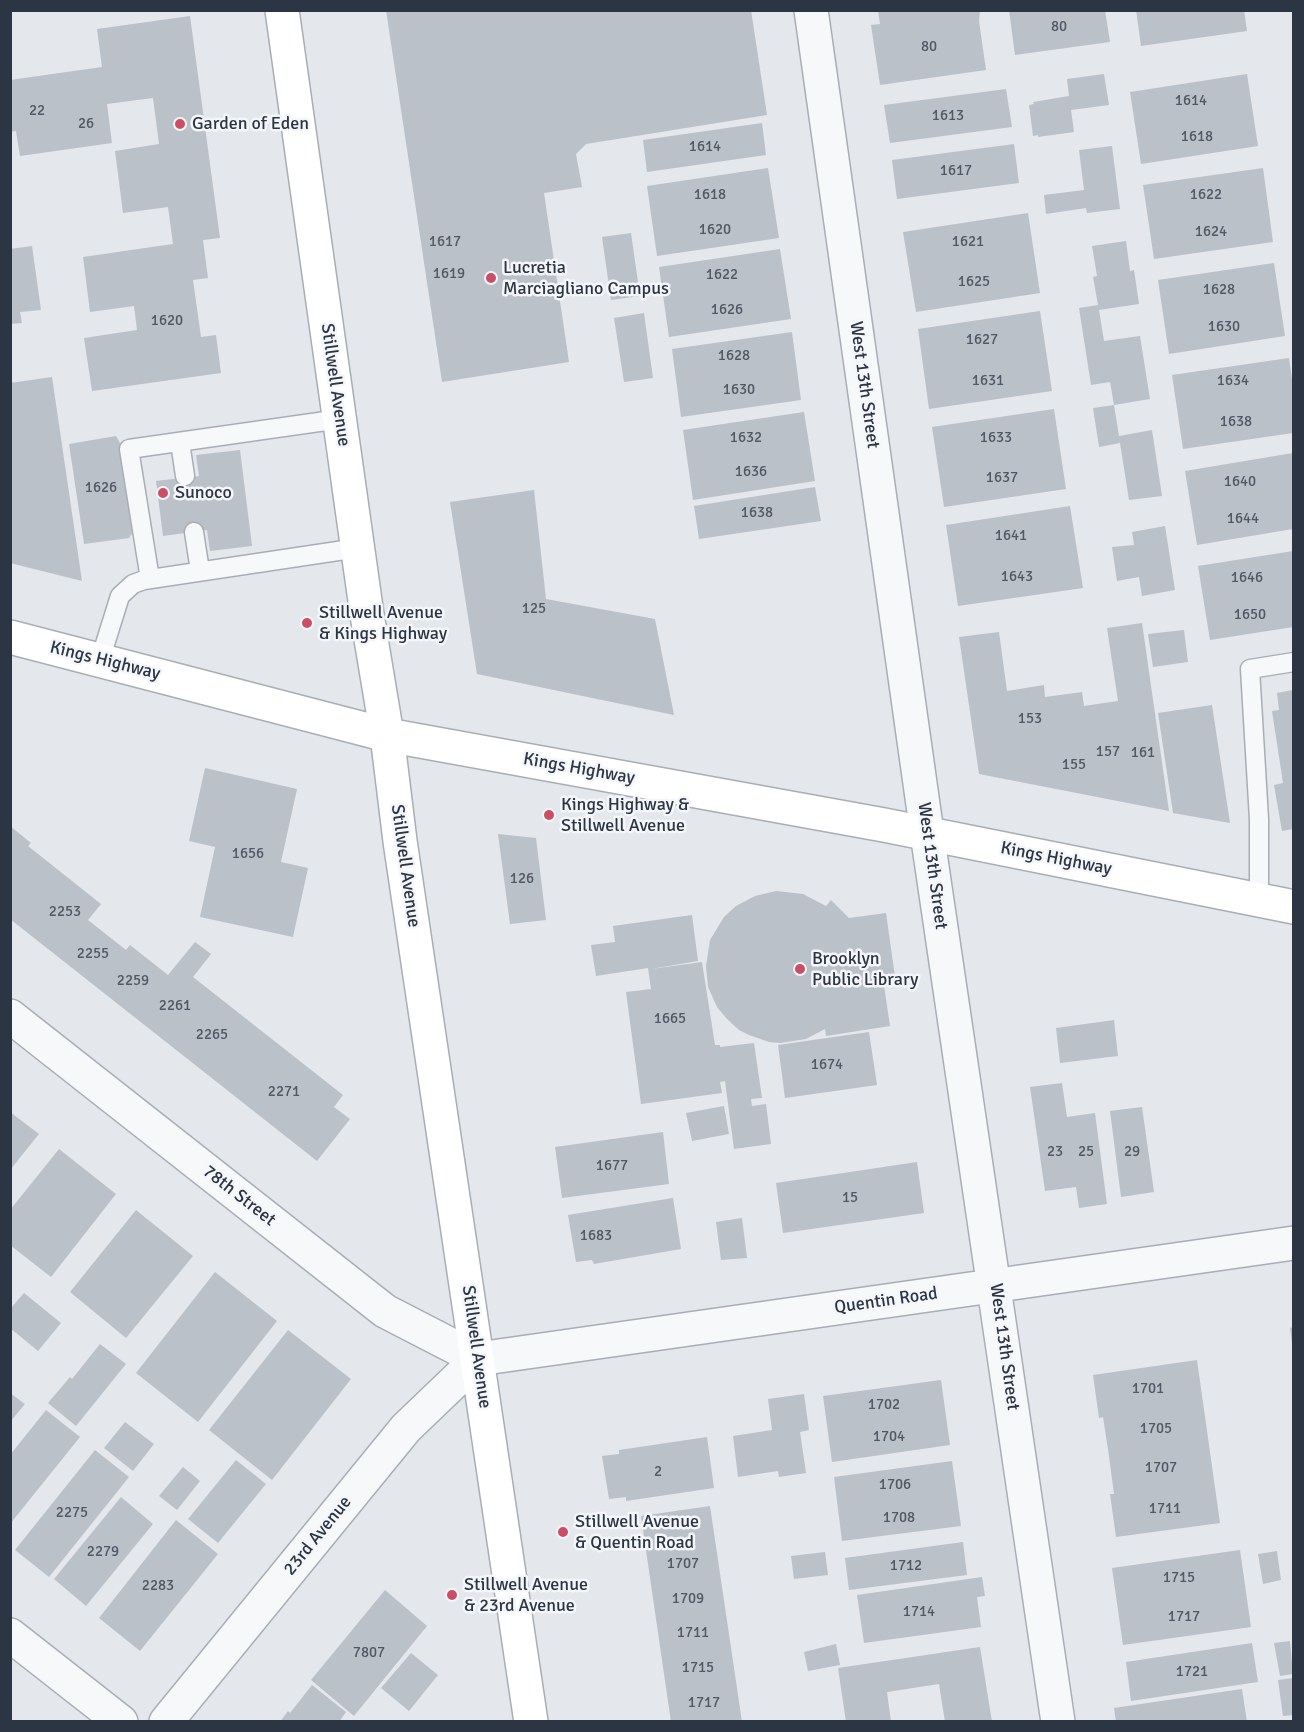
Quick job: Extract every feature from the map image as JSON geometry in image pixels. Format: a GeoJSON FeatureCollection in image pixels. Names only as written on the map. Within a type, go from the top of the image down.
{"type":"FeatureCollection","features":[{"type":"Feature","properties":{"kind":"main road","name":"Stillwell Avenue"},"geometry":{"type":"LineString","coordinates":[[282,10],[358,548],[387,735],[400,840],[531,1722]]}},
{"type":"Feature","properties":{"kind":"main road","name":"Kings Highway"},"geometry":{"type":"LineString","coordinates":[[10,637],[387,735],[927,833],[1293,907]]}},
{"type":"Feature","properties":{"kind":"street","name":"West 13th Street"},"geometry":{"type":"LineString","coordinates":[[810,10],[927,833],[1058,1722]]}},
{"type":"Feature","properties":{"kind":"street","name":"78th Street"},"geometry":{"type":"LineString","coordinates":[[10,1016],[385,1311],[478,1359]]}},
{"type":"Feature","properties":{"kind":"street","name":"Quentin Road"},"geometry":{"type":"LineString","coordinates":[[478,1359],[1293,1243]]}},
{"type":"Feature","properties":{"kind":"street","name":"23rd Avenue"},"geometry":{"type":"LineString","coordinates":[[166,1722],[406,1428],[478,1359]]}},
{"type":"Feature","properties":{"kind":"street"},"geometry":{"type":"LineString","coordinates":[[10,1635],[121,1722]]}},
{"type":"Feature","properties":{"kind":"lane"},"geometry":{"type":"LineString","coordinates":[[150,579],[129,449],[340,419]]}},
{"type":"Feature","properties":{"kind":"lane"},"geometry":{"type":"LineString","coordinates":[[180,442],[185,476]]}},
{"type":"Feature","properties":{"kind":"lane"},"geometry":{"type":"LineString","coordinates":[[194,532],[200,571]]}},
{"type":"Feature","properties":{"kind":"lane"},"geometry":{"type":"LineString","coordinates":[[100,660],[120,596],[133,584],[200,571],[358,548]]}},
{"type":"Feature","properties":{"kind":"lane"},"geometry":{"type":"LineString","coordinates":[[1259,900],[1259,819],[1250,669],[1293,662]]}},
{"type":"Feature","properties":{"kind":"building","name":"Lucretia Marciagliano Campus"},"geometry":{"type":"Polygon","coordinates":[[[386,10],[751,10],[767,115],[586,144],[576,154],[582,187],[544,193],[569,362],[442,382],[386,10]]]}},
{"type":"Feature","properties":{"kind":"building"},"geometry":{"type":"Polygon","coordinates":[[[878,10],[980,10],[979,21],[986,70],[880,85],[871,25],[880,24],[878,10]]]}},
{"type":"Feature","properties":{"kind":"building"},"geometry":{"type":"Polygon","coordinates":[[[1009,10],[1105,10],[1110,42],[1015,55],[1009,10]]]}},
{"type":"Feature","properties":{"kind":"building"},"geometry":{"type":"Polygon","coordinates":[[[1136,10],[1244,10],[1247,31],[1141,46],[1136,10]]]}},
{"type":"Feature","properties":{"kind":"building"},"geometry":{"type":"Polygon","coordinates":[[[190,16],[220,238],[203,240],[208,278],[193,280],[201,337],[216,335],[221,373],[92,391],[84,338],[137,330],[134,306],[90,312],[83,257],[173,244],[168,207],[123,213],[115,151],[159,144],[153,98],[107,104],[112,143],[20,156],[16,131],[10,132],[10,80],[102,67],[97,29],[190,16]]]}},
{"type":"Feature","properties":{"kind":"building"},"geometry":{"type":"Polygon","coordinates":[[[1104,74],[1109,105],[1071,110],[1074,132],[1033,136],[1029,105],[1034,104],[1033,102],[1069,96],[1067,79],[1104,74]]]}},
{"type":"Feature","properties":{"kind":"building"},"geometry":{"type":"Polygon","coordinates":[[[1247,74],[1258,146],[1141,164],[1130,92],[1247,74]]]}},
{"type":"Feature","properties":{"kind":"building"},"geometry":{"type":"Polygon","coordinates":[[[1006,89],[1012,127],[890,143],[884,105],[1006,89]]]}},
{"type":"Feature","properties":{"kind":"building"},"geometry":{"type":"Polygon","coordinates":[[[762,123],[766,155],[647,172],[643,140],[762,123]]]}},
{"type":"Feature","properties":{"kind":"building"},"geometry":{"type":"Polygon","coordinates":[[[1014,144],[1019,183],[897,199],[892,160],[1014,144]]]}},
{"type":"Feature","properties":{"kind":"building"},"geometry":{"type":"Polygon","coordinates":[[[1112,146],[1120,209],[1087,213],[1086,208],[1046,214],[1044,195],[1084,190],[1079,150],[1112,146]]]}},
{"type":"Feature","properties":{"kind":"building"},"geometry":{"type":"Polygon","coordinates":[[[768,168],[779,238],[657,256],[647,186],[768,168]]]}},
{"type":"Feature","properties":{"kind":"building"},"geometry":{"type":"Polygon","coordinates":[[[1263,168],[1273,242],[1154,259],[1143,185],[1263,168]]]}},
{"type":"Feature","properties":{"kind":"building"},"geometry":{"type":"Polygon","coordinates":[[[1028,213],[1040,293],[916,312],[903,232],[1028,213]]]}},
{"type":"Feature","properties":{"kind":"building"},"geometry":{"type":"Polygon","coordinates":[[[631,233],[640,296],[611,300],[602,237],[631,233]]]}},
{"type":"Feature","properties":{"kind":"building"},"geometry":{"type":"Polygon","coordinates":[[[1126,241],[1130,271],[1134,270],[1139,304],[1099,310],[1104,341],[1140,336],[1150,399],[1114,405],[1110,382],[1091,385],[1079,308],[1098,305],[1093,277],[1097,276],[1092,246],[1126,241]]]}},
{"type":"Feature","properties":{"kind":"building"},"geometry":{"type":"Polygon","coordinates":[[[32,246],[41,310],[20,312],[22,323],[10,324],[10,249],[32,246]]]}},
{"type":"Feature","properties":{"kind":"building"},"geometry":{"type":"Polygon","coordinates":[[[780,249],[791,319],[669,337],[659,267],[780,249]]]}},
{"type":"Feature","properties":{"kind":"building"},"geometry":{"type":"Polygon","coordinates":[[[1274,263],[1285,336],[1169,354],[1158,280],[1274,263]]]}},
{"type":"Feature","properties":{"kind":"building"},"geometry":{"type":"Polygon","coordinates":[[[1040,311],[1052,391],[929,409],[918,329],[1040,311]]]}},
{"type":"Feature","properties":{"kind":"building"},"geometry":{"type":"Polygon","coordinates":[[[644,313],[653,378],[624,382],[614,318],[644,313]]]}},
{"type":"Feature","properties":{"kind":"building"},"geometry":{"type":"Polygon","coordinates":[[[792,332],[801,400],[681,417],[672,349],[792,332]]]}},
{"type":"Feature","properties":{"kind":"building"},"geometry":{"type":"Polygon","coordinates":[[[1289,358],[1293,386],[1293,433],[1183,449],[1172,375],[1289,358]]]}},
{"type":"Feature","properties":{"kind":"building"},"geometry":{"type":"Polygon","coordinates":[[[52,377],[82,581],[10,563],[10,383],[52,377]]]}},
{"type":"Feature","properties":{"kind":"building"},"geometry":{"type":"Polygon","coordinates":[[[1114,405],[1119,436],[1152,430],[1162,496],[1129,500],[1120,443],[1099,447],[1093,408],[1114,405]]]}},
{"type":"Feature","properties":{"kind":"building"},"geometry":{"type":"Polygon","coordinates":[[[1054,409],[1066,489],[944,507],[932,427],[1054,409]]]}},
{"type":"Feature","properties":{"kind":"building"},"geometry":{"type":"Polygon","coordinates":[[[804,412],[815,481],[693,500],[683,430],[804,412]]]}},
{"type":"Feature","properties":{"kind":"building"},"geometry":{"type":"Polygon","coordinates":[[[116,436],[120,443],[133,532],[129,538],[84,544],[69,444],[116,436]]]}},
{"type":"Feature","properties":{"kind":"building"},"geometry":{"type":"Polygon","coordinates":[[[240,450],[252,546],[210,551],[207,530],[163,536],[156,481],[199,476],[196,455],[240,450]]]}},
{"type":"Feature","properties":{"kind":"building"},"geometry":{"type":"Polygon","coordinates":[[[1293,453],[1293,529],[1197,545],[1185,471],[1293,453]]]}},
{"type":"Feature","properties":{"kind":"building"},"geometry":{"type":"Polygon","coordinates":[[[815,487],[821,521],[699,539],[694,506],[815,487]]]}},
{"type":"Feature","properties":{"kind":"building"},"geometry":{"type":"Polygon","coordinates":[[[534,490],[546,599],[655,619],[674,715],[477,674],[450,502],[534,490]]]}},
{"type":"Feature","properties":{"kind":"building"},"geometry":{"type":"Polygon","coordinates":[[[1070,506],[1083,588],[958,606],[946,525],[1070,506]]]}},
{"type":"Feature","properties":{"kind":"building"},"geometry":{"type":"Polygon","coordinates":[[[1165,526],[1175,590],[1142,596],[1139,577],[1117,581],[1112,547],[1134,545],[1132,532],[1165,526]]]}},
{"type":"Feature","properties":{"kind":"building"},"geometry":{"type":"Polygon","coordinates":[[[1293,551],[1293,627],[1210,640],[1198,566],[1293,551]]]}},
{"type":"Feature","properties":{"kind":"building"},"geometry":{"type":"Polygon","coordinates":[[[1142,623],[1169,811],[979,774],[959,637],[999,632],[1007,691],[1044,685],[1045,697],[1082,692],[1084,706],[1118,701],[1107,628],[1142,623]]]}},
{"type":"Feature","properties":{"kind":"building"},"geometry":{"type":"Polygon","coordinates":[[[1184,630],[1188,662],[1153,667],[1148,634],[1184,630]]]}},
{"type":"Feature","properties":{"kind":"building"},"geometry":{"type":"Polygon","coordinates":[[[1293,690],[1293,829],[1282,831],[1274,785],[1283,783],[1272,711],[1279,710],[1277,693],[1293,690]]]}},
{"type":"Feature","properties":{"kind":"building"},"geometry":{"type":"Polygon","coordinates":[[[1212,705],[1230,823],[1173,813],[1158,713],[1212,705]]]}},
{"type":"Feature","properties":{"kind":"building"},"geometry":{"type":"Polygon","coordinates":[[[205,768],[297,789],[281,862],[308,868],[293,937],[200,917],[215,847],[189,841],[205,768]]]}},
{"type":"Feature","properties":{"kind":"building"},"geometry":{"type":"Polygon","coordinates":[[[10,826],[31,843],[28,846],[101,904],[88,920],[126,950],[130,945],[168,975],[195,942],[211,954],[193,977],[343,1095],[334,1107],[350,1119],[317,1161],[10,919],[10,826]]]}},
{"type":"Feature","properties":{"kind":"building"},"geometry":{"type":"Polygon","coordinates":[[[498,834],[536,838],[546,920],[510,924],[498,834]]]}},
{"type":"Feature","properties":{"kind":"building","name":"Brooklyn Public Library"},"geometry":{"type":"Polygon","coordinates":[[[776,891],[803,894],[826,906],[831,900],[849,918],[886,913],[895,977],[883,979],[890,1026],[826,1036],[825,1029],[806,1039],[780,1043],[749,1035],[739,1030],[727,1019],[717,1007],[708,987],[706,966],[710,940],[724,917],[736,906],[755,896],[776,891]]]}},
{"type":"Feature","properties":{"kind":"building"},"geometry":{"type":"Polygon","coordinates":[[[692,915],[698,961],[651,969],[702,962],[715,1045],[720,1045],[720,1047],[754,1043],[762,1098],[751,1099],[752,1106],[766,1104],[771,1144],[734,1149],[725,1081],[720,1082],[722,1093],[641,1104],[626,992],[651,989],[648,968],[596,976],[591,945],[615,942],[613,926],[692,915]]]}},
{"type":"Feature","properties":{"kind":"building"},"geometry":{"type":"Polygon","coordinates":[[[1114,1020],[1118,1056],[1060,1063],[1056,1028],[1114,1020]]]}},
{"type":"Feature","properties":{"kind":"building"},"geometry":{"type":"Polygon","coordinates":[[[869,1032],[877,1085],[785,1098],[778,1045],[869,1032]]]}},
{"type":"Feature","properties":{"kind":"building"},"geometry":{"type":"Polygon","coordinates":[[[1062,1083],[1067,1117],[1095,1113],[1107,1204],[1079,1208],[1076,1187],[1045,1191],[1030,1087],[1062,1083]]]}},
{"type":"Feature","properties":{"kind":"building"},"geometry":{"type":"Polygon","coordinates":[[[724,1106],[729,1134],[692,1141],[686,1113],[724,1106]]]}},
{"type":"Feature","properties":{"kind":"building"},"geometry":{"type":"Polygon","coordinates":[[[1142,1107],[1154,1192],[1121,1197],[1110,1111],[1142,1107]]]}},
{"type":"Feature","properties":{"kind":"building"},"geometry":{"type":"Polygon","coordinates":[[[10,1112],[39,1134],[10,1170],[10,1112]]]}},
{"type":"Feature","properties":{"kind":"building"},"geometry":{"type":"Polygon","coordinates":[[[663,1132],[669,1184],[562,1198],[555,1147],[663,1132]]]}},
{"type":"Feature","properties":{"kind":"building"},"geometry":{"type":"Polygon","coordinates":[[[59,1149],[116,1194],[51,1277],[10,1245],[10,1210],[59,1149]]]}},
{"type":"Feature","properties":{"kind":"building"},"geometry":{"type":"Polygon","coordinates":[[[917,1162],[924,1213],[783,1233],[776,1183],[917,1162]]]}},
{"type":"Feature","properties":{"kind":"building"},"geometry":{"type":"Polygon","coordinates":[[[673,1198],[681,1249],[594,1264],[592,1260],[576,1262],[568,1215],[673,1198]]]}},
{"type":"Feature","properties":{"kind":"building"},"geometry":{"type":"Polygon","coordinates":[[[136,1210],[193,1256],[126,1338],[70,1292],[136,1210]]]}},
{"type":"Feature","properties":{"kind":"building"},"geometry":{"type":"Polygon","coordinates":[[[742,1218],[747,1258],[721,1260],[716,1222],[742,1218]]]}},
{"type":"Feature","properties":{"kind":"building"},"geometry":{"type":"Polygon","coordinates":[[[215,1272],[277,1321],[198,1422],[136,1373],[215,1272]]]}},
{"type":"Feature","properties":{"kind":"building"},"geometry":{"type":"Polygon","coordinates":[[[24,1293],[61,1323],[38,1351],[10,1328],[10,1309],[24,1293]]]}},
{"type":"Feature","properties":{"kind":"building"},"geometry":{"type":"Polygon","coordinates":[[[1293,1327],[1293,1343],[1292,1343],[1290,1328],[1293,1327]]]}},
{"type":"Feature","properties":{"kind":"building"},"geometry":{"type":"Polygon","coordinates":[[[288,1330],[351,1379],[272,1480],[209,1430],[288,1330]]]}},
{"type":"Feature","properties":{"kind":"building"},"geometry":{"type":"Polygon","coordinates":[[[100,1344],[126,1364],[76,1426],[48,1403],[70,1377],[72,1379],[100,1344]]]}},
{"type":"Feature","properties":{"kind":"building"},"geometry":{"type":"Polygon","coordinates":[[[1197,1360],[1220,1523],[1116,1537],[1110,1494],[1114,1494],[1109,1456],[1103,1417],[1099,1418],[1093,1375],[1197,1360]]]}},
{"type":"Feature","properties":{"kind":"building"},"geometry":{"type":"Polygon","coordinates":[[[941,1380],[950,1445],[832,1462],[823,1396],[941,1380]]]}},
{"type":"Feature","properties":{"kind":"building"},"geometry":{"type":"Polygon","coordinates":[[[10,1393],[25,1404],[10,1422],[10,1393]]]}},
{"type":"Feature","properties":{"kind":"building"},"geometry":{"type":"Polygon","coordinates":[[[804,1394],[809,1430],[800,1432],[806,1473],[779,1477],[778,1471],[738,1477],[733,1436],[772,1430],[768,1399],[804,1394]]]}},
{"type":"Feature","properties":{"kind":"building"},"geometry":{"type":"Polygon","coordinates":[[[46,1410],[80,1437],[10,1524],[10,1455],[46,1410]]]}},
{"type":"Feature","properties":{"kind":"building"},"geometry":{"type":"Polygon","coordinates":[[[125,1422],[154,1444],[133,1471],[104,1448],[125,1422]]]}},
{"type":"Feature","properties":{"kind":"building"},"geometry":{"type":"Polygon","coordinates":[[[707,1437],[714,1488],[626,1501],[626,1497],[609,1499],[602,1456],[619,1454],[619,1450],[707,1437]]]}},
{"type":"Feature","properties":{"kind":"building"},"geometry":{"type":"Polygon","coordinates":[[[95,1450],[129,1477],[49,1577],[15,1550],[95,1450]]]}},
{"type":"Feature","properties":{"kind":"building"},"geometry":{"type":"Polygon","coordinates":[[[236,1460],[266,1484],[218,1543],[188,1519],[236,1460]]]}},
{"type":"Feature","properties":{"kind":"building"},"geometry":{"type":"Polygon","coordinates":[[[952,1461],[961,1526],[842,1541],[834,1477],[952,1461]]]}},
{"type":"Feature","properties":{"kind":"building"},"geometry":{"type":"Polygon","coordinates":[[[183,1467],[200,1481],[177,1510],[159,1496],[183,1467]]]}},
{"type":"Feature","properties":{"kind":"building"},"geometry":{"type":"Polygon","coordinates":[[[121,1497],[153,1524],[86,1606],[54,1579],[121,1497]]]}},
{"type":"Feature","properties":{"kind":"building"},"geometry":{"type":"Polygon","coordinates":[[[710,1506],[742,1722],[671,1722],[641,1516],[710,1506]]]}},
{"type":"Feature","properties":{"kind":"building"},"geometry":{"type":"Polygon","coordinates":[[[176,1520],[218,1554],[140,1651],[99,1618],[176,1520]]]}},
{"type":"Feature","properties":{"kind":"building"},"geometry":{"type":"Polygon","coordinates":[[[963,1542],[967,1575],[849,1590],[845,1558],[963,1542]]]}},
{"type":"Feature","properties":{"kind":"building"},"geometry":{"type":"Polygon","coordinates":[[[1240,1550],[1251,1627],[1123,1645],[1112,1568],[1240,1550]]]}},
{"type":"Feature","properties":{"kind":"building"},"geometry":{"type":"Polygon","coordinates":[[[1277,1551],[1281,1580],[1263,1584],[1258,1554],[1277,1551]]]}},
{"type":"Feature","properties":{"kind":"building"},"geometry":{"type":"Polygon","coordinates":[[[825,1552],[828,1575],[794,1579],[791,1556],[825,1552]]]}},
{"type":"Feature","properties":{"kind":"building"},"geometry":{"type":"Polygon","coordinates":[[[982,1577],[985,1596],[977,1597],[981,1627],[864,1643],[857,1595],[982,1577]]]}},
{"type":"Feature","properties":{"kind":"building"},"geometry":{"type":"Polygon","coordinates":[[[385,1590],[427,1626],[354,1716],[311,1680],[385,1590]]]}},
{"type":"Feature","properties":{"kind":"building"},"geometry":{"type":"Polygon","coordinates":[[[1290,1641],[1293,1674],[1280,1676],[1274,1643],[1290,1641]]]}},
{"type":"Feature","properties":{"kind":"building"},"geometry":{"type":"Polygon","coordinates":[[[1252,1643],[1258,1682],[1131,1701],[1126,1662],[1252,1643]]]}},
{"type":"Feature","properties":{"kind":"building"},"geometry":{"type":"Polygon","coordinates":[[[836,1644],[840,1665],[808,1671],[804,1652],[836,1644]]]}},
{"type":"Feature","properties":{"kind":"building"},"geometry":{"type":"Polygon","coordinates":[[[980,1647],[992,1722],[945,1722],[939,1684],[887,1692],[891,1722],[846,1722],[838,1668],[980,1647]]]}},
{"type":"Feature","properties":{"kind":"building"},"geometry":{"type":"Polygon","coordinates":[[[411,1653],[438,1675],[409,1711],[381,1688],[411,1653]]]}},
{"type":"Feature","properties":{"kind":"building"},"geometry":{"type":"Polygon","coordinates":[[[1293,1678],[1293,1715],[1283,1716],[1278,1680],[1293,1678]]]}},
{"type":"Feature","properties":{"kind":"building"},"geometry":{"type":"Polygon","coordinates":[[[312,1685],[346,1712],[339,1722],[280,1722],[288,1711],[290,1713],[312,1685]]]}},
{"type":"Feature","properties":{"kind":"building"},"geometry":{"type":"Polygon","coordinates":[[[1242,1689],[1247,1722],[1116,1722],[1114,1708],[1242,1689]]]}},
{"type":"Feature","properties":{"kind":"place","name":"Garden of Eden"},"geometry":{"type":"Point","coordinates":[180,124]}},
{"type":"Feature","properties":{"kind":"place","name":"Lucretia Marciagliano Campus"},"geometry":{"type":"Point","coordinates":[491,278]}},
{"type":"Feature","properties":{"kind":"place","name":"Sunoco"},"geometry":{"type":"Point","coordinates":[163,493]}},
{"type":"Feature","properties":{"kind":"place","name":"Stillwell Avenue & Kings Highway"},"geometry":{"type":"Point","coordinates":[307,623]}},
{"type":"Feature","properties":{"kind":"place","name":"Kings Highway & Stillwell Avenue"},"geometry":{"type":"Point","coordinates":[549,815]}},
{"type":"Feature","properties":{"kind":"place","name":"Brooklyn Public Library"},"geometry":{"type":"Point","coordinates":[800,969]}},
{"type":"Feature","properties":{"kind":"place","name":"Stillwell Avenue & Quentin Road"},"geometry":{"type":"Point","coordinates":[563,1532]}},
{"type":"Feature","properties":{"kind":"place","name":"Stillwell Avenue & 23rd Avenue"},"geometry":{"type":"Point","coordinates":[452,1595]}}]}
